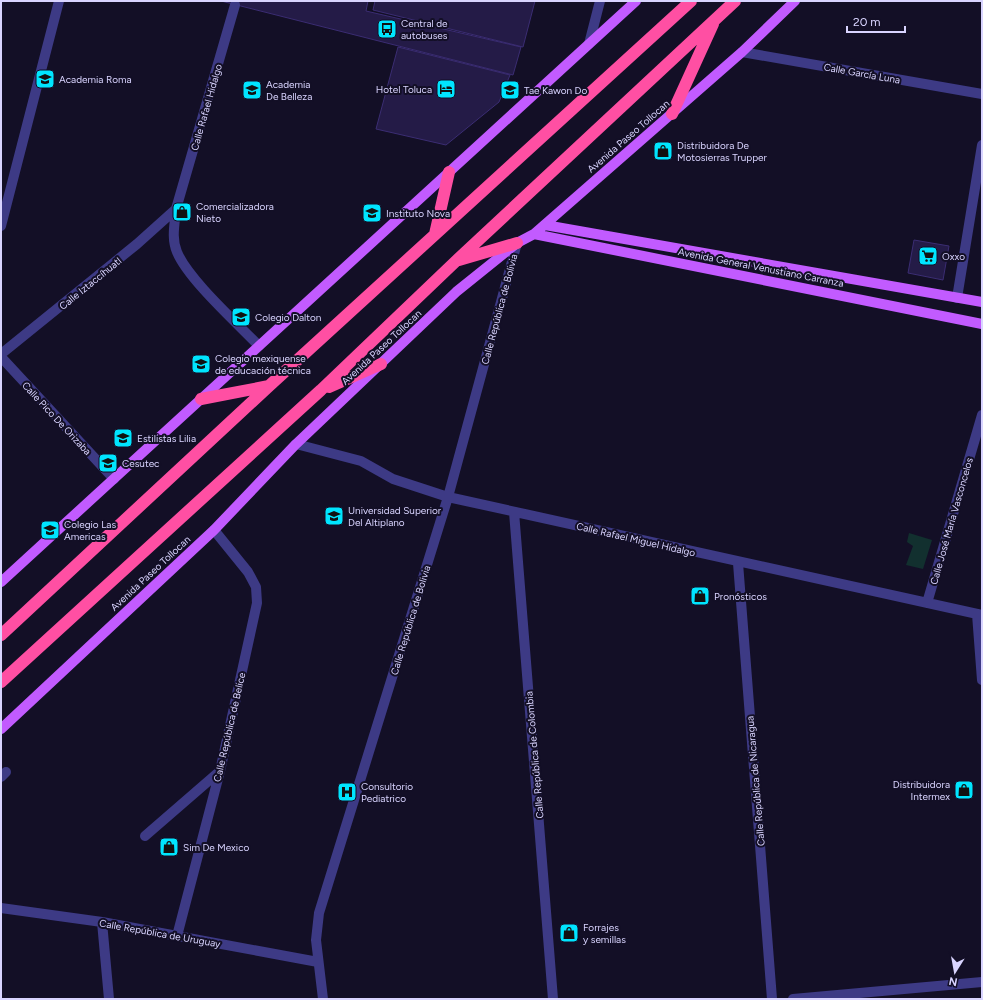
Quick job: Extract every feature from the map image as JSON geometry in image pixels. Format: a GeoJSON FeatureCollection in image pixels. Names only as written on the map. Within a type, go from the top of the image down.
{"type":"FeatureCollection","features":[{"type":"Feature","properties":{"kind":"highway"},"geometry":{"type":"LineString","coordinates":[[1,635],[269,386],[691,1]]}},
{"type":"Feature","properties":{"kind":"highway","name":"Avenida Paseo Tollocan"},"geometry":{"type":"LineString","coordinates":[[1,682],[321,390],[456,261],[735,1]]}},
{"type":"Feature","properties":{"kind":"highway"},"geometry":{"type":"LineString","coordinates":[[672,114],[716,18]]}},
{"type":"Feature","properties":{"kind":"highway"},"geometry":{"type":"LineString","coordinates":[[435,234],[449,172]]}},
{"type":"Feature","properties":{"kind":"highway"},"geometry":{"type":"LineString","coordinates":[[456,261],[517,242]]}},
{"type":"Feature","properties":{"kind":"highway"},"geometry":{"type":"LineString","coordinates":[[321,390],[381,364]]}},
{"type":"Feature","properties":{"kind":"highway"},"geometry":{"type":"LineString","coordinates":[[201,399],[269,386]]}},
{"type":"Feature","properties":{"kind":"main road"},"geometry":{"type":"LineString","coordinates":[[1,582],[636,1]]}},
{"type":"Feature","properties":{"kind":"main road","name":"Avenida Paseo Tollocan"},"geometry":{"type":"LineString","coordinates":[[1,729],[214,530],[296,444],[456,292],[517,242],[534,234],[545,225],[742,52],[795,1]]}},
{"type":"Feature","properties":{"kind":"main road","name":"Avenida General Venustiano Carranza"},"geometry":{"type":"LineString","coordinates":[[545,225],[982,302]]}},
{"type":"Feature","properties":{"kind":"main road","name":"Avenida General Venustiano Carranza"},"geometry":{"type":"LineString","coordinates":[[534,234],[982,324]]}},
{"type":"Feature","properties":{"kind":"street"},"geometry":{"type":"LineString","coordinates":[[1,226],[59,1]]}},
{"type":"Feature","properties":{"kind":"street"},"geometry":{"type":"LineString","coordinates":[[589,44],[600,1]]}},
{"type":"Feature","properties":{"kind":"street","name":"Calle Rafael Hidalgo"},"geometry":{"type":"LineString","coordinates":[[176,209],[235,5]]}},
{"type":"Feature","properties":{"kind":"street","name":"Calle García Luna"},"geometry":{"type":"LineString","coordinates":[[742,52],[982,94]]}},
{"type":"Feature","properties":{"kind":"street"},"geometry":{"type":"LineString","coordinates":[[957,298],[982,145]]}},
{"type":"Feature","properties":{"kind":"street"},"geometry":{"type":"LineString","coordinates":[[176,209],[174,235],[176,252],[191,274],[259,346]]}},
{"type":"Feature","properties":{"kind":"street","name":"Calle Iztaccíhuatl"},"geometry":{"type":"LineString","coordinates":[[1,355],[137,244],[176,209]]}},
{"type":"Feature","properties":{"kind":"street","name":"Calle República de Bolivia"},"geometry":{"type":"LineString","coordinates":[[323,999],[316,940],[319,913],[448,497],[517,242]]}},
{"type":"Feature","properties":{"kind":"street","name":"Calle Pico De Orizaba"},"geometry":{"type":"LineString","coordinates":[[1,355],[114,479]]}},
{"type":"Feature","properties":{"kind":"street","name":"Calle José María Vasconcelos"},"geometry":{"type":"LineString","coordinates":[[927,603],[982,415]]}},
{"type":"Feature","properties":{"kind":"street","name":"Calle Rafael Miguel Hidalgo"},"geometry":{"type":"LineString","coordinates":[[296,444],[361,461],[393,479],[448,497],[738,563],[980,615]]}},
{"type":"Feature","properties":{"kind":"street","name":"Calle República de Colombia"},"geometry":{"type":"LineString","coordinates":[[514,512],[554,999]]}},
{"type":"Feature","properties":{"kind":"street","name":"Calle República de Belice"},"geometry":{"type":"LineString","coordinates":[[177,936],[220,771],[257,604],[256,587],[248,572],[214,530]]}},
{"type":"Feature","properties":{"kind":"street","name":"Calle República de Nicaragua"},"geometry":{"type":"LineString","coordinates":[[738,563],[772,999]]}},
{"type":"Feature","properties":{"kind":"street"},"geometry":{"type":"LineString","coordinates":[[980,615],[982,680]]}},
{"type":"Feature","properties":{"kind":"street"},"geometry":{"type":"LineString","coordinates":[[145,836],[220,771]]}},
{"type":"Feature","properties":{"kind":"street","name":"Calle República de Uruguay"},"geometry":{"type":"LineString","coordinates":[[1,908],[102,922],[318,962]]}},
{"type":"Feature","properties":{"kind":"street"},"geometry":{"type":"LineString","coordinates":[[102,922],[109,999]]}},
{"type":"Feature","properties":{"kind":"street"},"geometry":{"type":"LineString","coordinates":[[793,999],[982,982]]}},
{"type":"Feature","properties":{"kind":"green space"},"geometry":{"type":"Polygon","coordinates":[[[909,533],[932,540],[923,569],[906,565],[913,546],[907,542],[909,533]]]}},
{"type":"Feature","properties":{"kind":"building","name":"Central de autobuses"},"geometry":{"type":"Polygon","coordinates":[[[221,1],[368,1],[366,11],[521,47],[513,75],[221,1]]]}},
{"type":"Feature","properties":{"kind":"building"},"geometry":{"type":"Polygon","coordinates":[[[375,1],[535,1],[523,47],[373,10],[375,1]]]}},
{"type":"Feature","properties":{"kind":"building","name":"Hotel Toluca"},"geometry":{"type":"Polygon","coordinates":[[[398,47],[510,75],[499,102],[446,145],[376,129],[398,47]]]}},
{"type":"Feature","properties":{"kind":"building"},"geometry":{"type":"Polygon","coordinates":[[[914,240],[949,246],[943,280],[908,273],[914,240]]]}},
{"type":"Feature","properties":{"kind":"place","name":"Central de autobuses"},"geometry":{"type":"Point","coordinates":[387,29]}},
{"type":"Feature","properties":{"kind":"place","name":"Academia Roma"},"geometry":{"type":"Point","coordinates":[45,79]}},
{"type":"Feature","properties":{"kind":"place","name":"Hotel Toluca"},"geometry":{"type":"Point","coordinates":[446,89]}},
{"type":"Feature","properties":{"kind":"place","name":"Academia De Belleza"},"geometry":{"type":"Point","coordinates":[252,90]}},
{"type":"Feature","properties":{"kind":"place","name":"Tae Kawon Do"},"geometry":{"type":"Point","coordinates":[510,90]}},
{"type":"Feature","properties":{"kind":"place","name":"Distribuidora De Motosierras Trupper"},"geometry":{"type":"Point","coordinates":[663,151]}},
{"type":"Feature","properties":{"kind":"place","name":"Comercializadora Nieto"},"geometry":{"type":"Point","coordinates":[182,212]}},
{"type":"Feature","properties":{"kind":"place","name":"Instituto Nova"},"geometry":{"type":"Point","coordinates":[372,213]}},
{"type":"Feature","properties":{"kind":"place","name":"Oxxo"},"geometry":{"type":"Point","coordinates":[928,256]}},
{"type":"Feature","properties":{"kind":"place","name":"Colegio Dalton"},"geometry":{"type":"Point","coordinates":[241,317]}},
{"type":"Feature","properties":{"kind":"place","name":"Colegio mexiquense de educación técnica"},"geometry":{"type":"Point","coordinates":[201,364]}},
{"type":"Feature","properties":{"kind":"place","name":"Estilistas Lilia"},"geometry":{"type":"Point","coordinates":[123,438]}},
{"type":"Feature","properties":{"kind":"place","name":"Cesutec"},"geometry":{"type":"Point","coordinates":[108,463]}},
{"type":"Feature","properties":{"kind":"place","name":"Universidad Superior Del Altiplano"},"geometry":{"type":"Point","coordinates":[334,516]}},
{"type":"Feature","properties":{"kind":"place","name":"Colegio Las Americas"},"geometry":{"type":"Point","coordinates":[50,530]}},
{"type":"Feature","properties":{"kind":"place","name":"Pronósticos"},"geometry":{"type":"Point","coordinates":[700,596]}},
{"type":"Feature","properties":{"kind":"place","name":"Distribuidora Intermex"},"geometry":{"type":"Point","coordinates":[964,790]}},
{"type":"Feature","properties":{"kind":"place","name":"Consultorio Pediatrico"},"geometry":{"type":"Point","coordinates":[347,792]}},
{"type":"Feature","properties":{"kind":"place","name":"Sim De Mexico"},"geometry":{"type":"Point","coordinates":[169,847]}},
{"type":"Feature","properties":{"kind":"place","name":"Forrajes y semillas"},"geometry":{"type":"Point","coordinates":[569,933]}}]}
